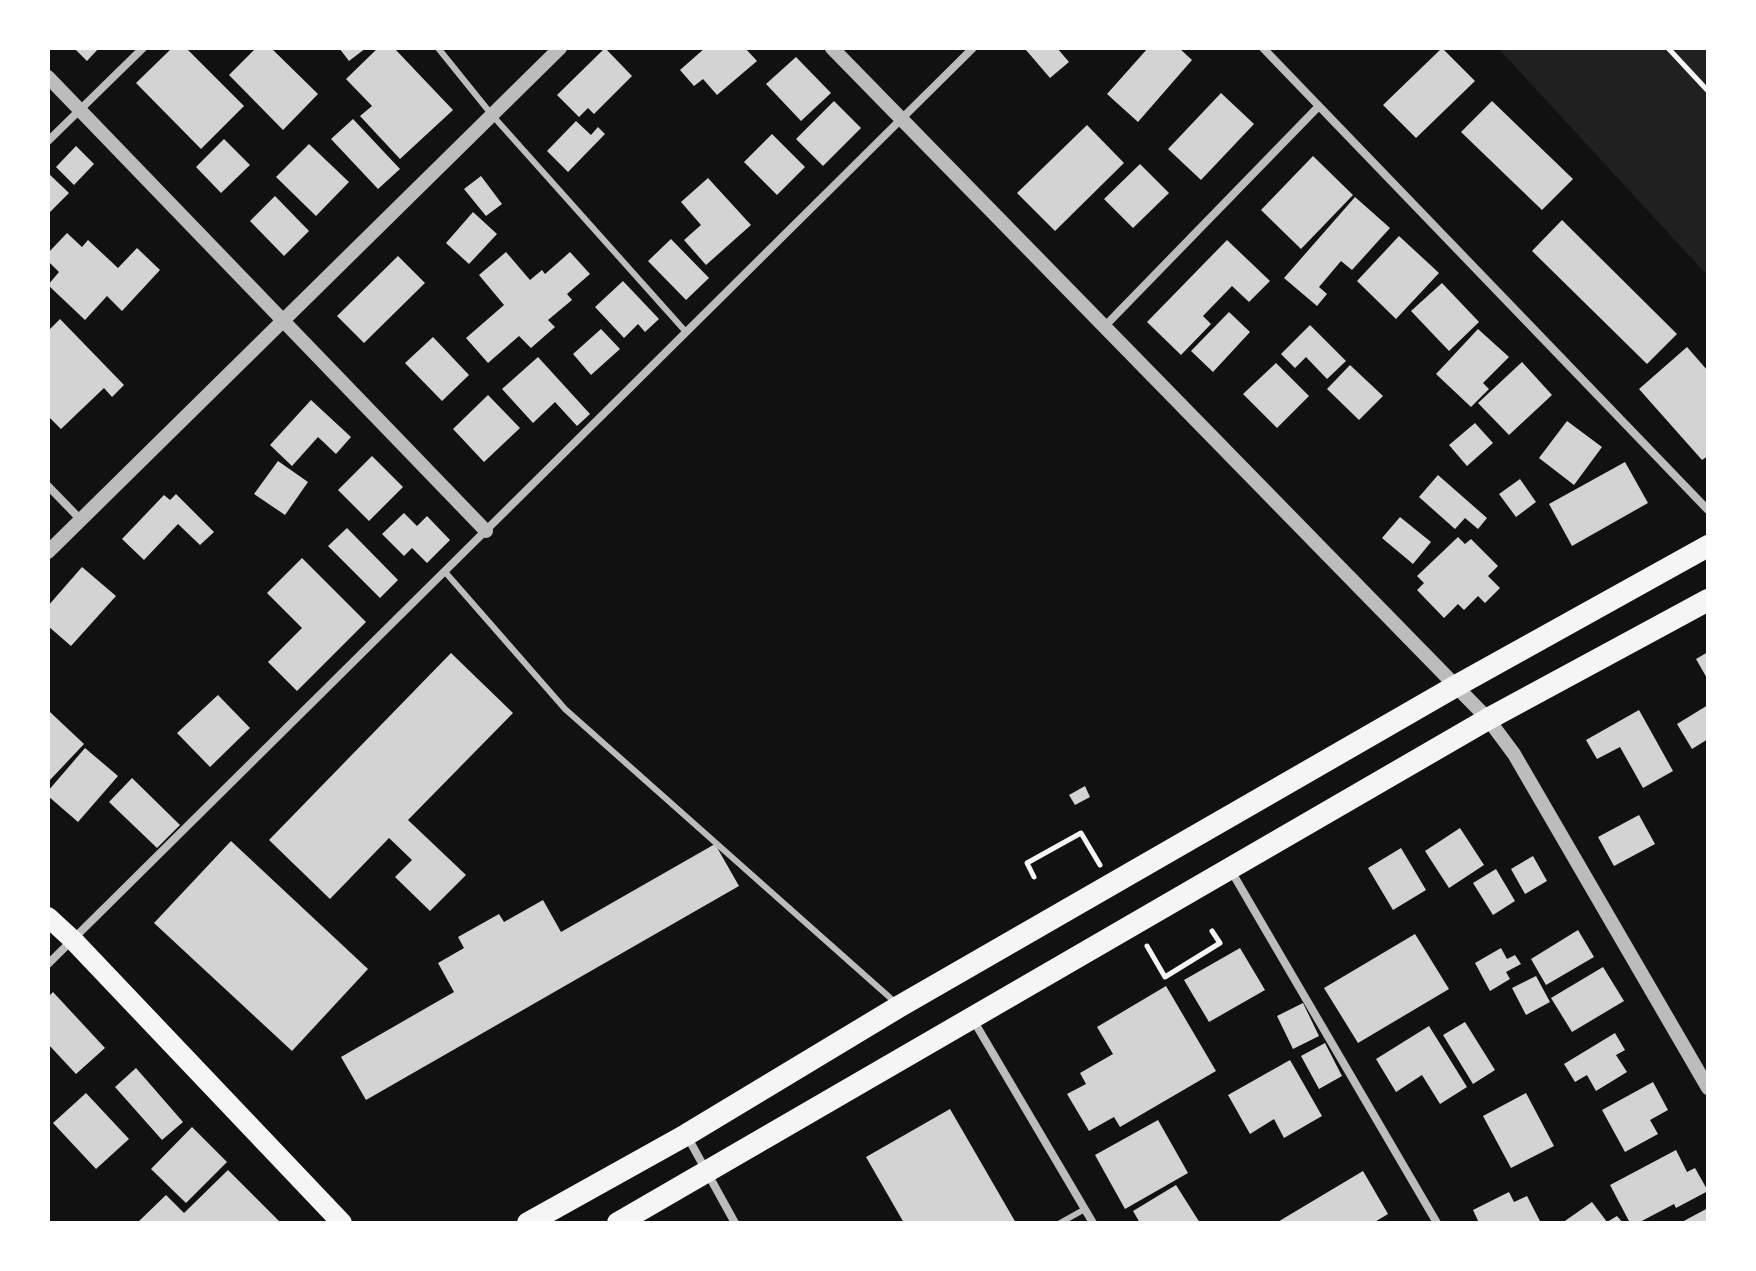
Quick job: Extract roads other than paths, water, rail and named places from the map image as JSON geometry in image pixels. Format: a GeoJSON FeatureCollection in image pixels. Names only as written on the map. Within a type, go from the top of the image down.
{"type":"FeatureCollection","features":[{"type":"Feature","properties":{"kind":"highway"},"geometry":{"type":"LineString","coordinates":[[528,1223],[686,1135],[900,1006],[1456,686],[1708,546]]}},
{"type":"Feature","properties":{"kind":"highway"},"geometry":{"type":"LineString","coordinates":[[618,1223],[1488,719],[1708,600]]}},
{"type":"Feature","properties":{"kind":"main road"},"geometry":{"type":"LineString","coordinates":[[48,917],[342,1223]]}},
{"type":"Feature","properties":{"kind":"street"},"geometry":{"type":"LineString","coordinates":[[48,141],[143,48]]}},
{"type":"Feature","properties":{"kind":"street"},"geometry":{"type":"LineString","coordinates":[[48,552],[560,48]]}},
{"type":"Feature","properties":{"kind":"street"},"geometry":{"type":"LineString","coordinates":[[832,48],[899,120],[1488,719],[1514,754],[1708,1088]]}},
{"type":"Feature","properties":{"kind":"street"},"geometry":{"type":"LineString","coordinates":[[48,964],[973,48]]}},
{"type":"Feature","properties":{"kind":"street"},"geometry":{"type":"LineString","coordinates":[[1263,48],[1708,510]]}},
{"type":"Feature","properties":{"kind":"street"},"geometry":{"type":"LineString","coordinates":[[48,77],[486,531]]}},
{"type":"Feature","properties":{"kind":"street"},"geometry":{"type":"LineString","coordinates":[[1104,327],[1319,106]]}},
{"type":"Feature","properties":{"kind":"street"},"geometry":{"type":"LineString","coordinates":[[48,486],[81,520]]}},
{"type":"Feature","properties":{"kind":"street"},"geometry":{"type":"LineString","coordinates":[[1230,868],[1437,1223]]}},
{"type":"Feature","properties":{"kind":"street"},"geometry":{"type":"LineString","coordinates":[[971,1018],[1093,1223]]}},
{"type":"Feature","properties":{"kind":"street"},"geometry":{"type":"LineString","coordinates":[[686,1135],[735,1223]]}},
{"type":"Feature","properties":{"kind":"lane"},"geometry":{"type":"LineString","coordinates":[[438,48],[492,115],[686,332]]}},
{"type":"Feature","properties":{"kind":"lane"},"geometry":{"type":"LineString","coordinates":[[446,573],[565,709],[900,1006]]}},
{"type":"Feature","properties":{"kind":"lane"},"geometry":{"type":"LineString","coordinates":[[1060,1223],[1085,1209]]}}]}
